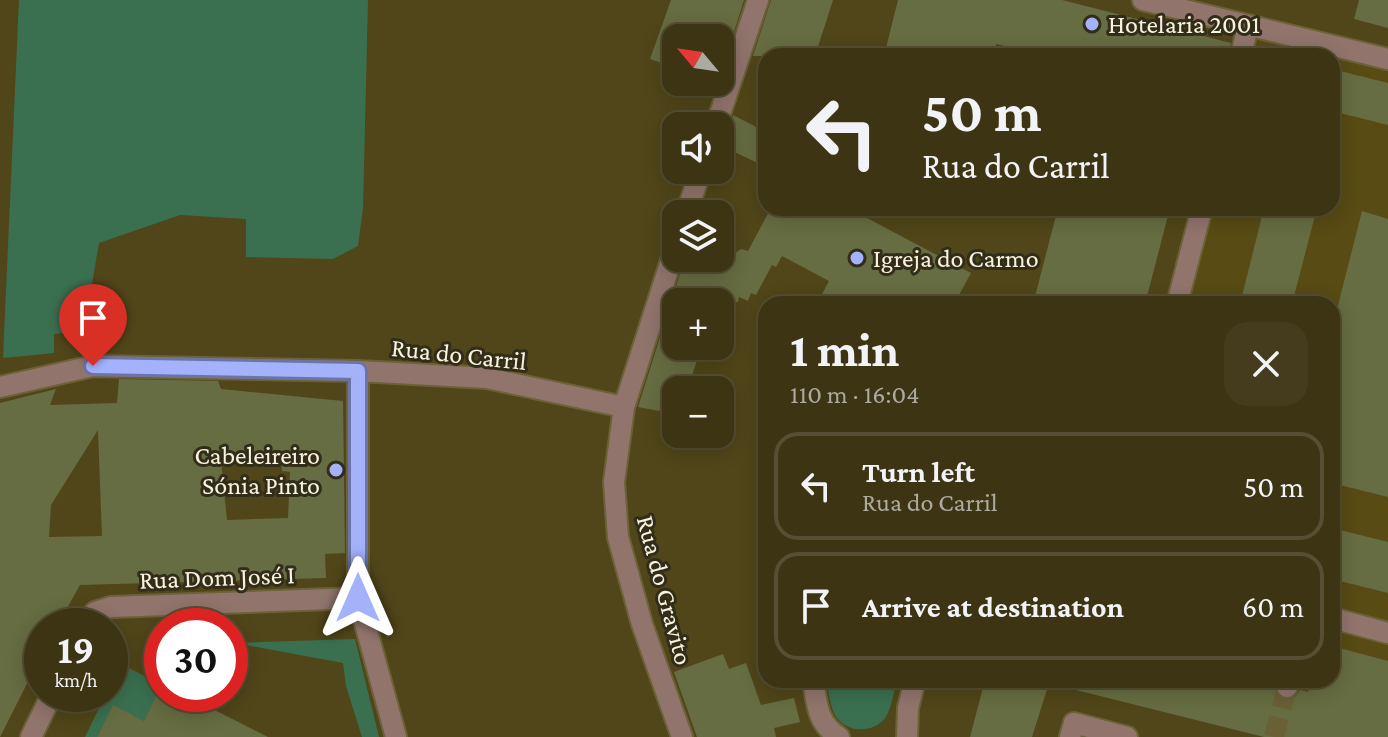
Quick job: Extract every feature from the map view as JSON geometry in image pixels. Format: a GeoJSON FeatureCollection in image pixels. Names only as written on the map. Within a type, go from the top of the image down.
{"type":"FeatureCollection","features":[{"type":"Feature","properties":{"kind":"street"},"geometry":{"type":"LineString","coordinates":[[721,112],[758,0]]}},
{"type":"Feature","properties":{"kind":"street"},"geometry":{"type":"LineString","coordinates":[[1143,0],[1388,59]]}},
{"type":"Feature","properties":{"kind":"street"},"geometry":{"type":"LineString","coordinates":[[1243,48],[1248,25]]}},
{"type":"Feature","properties":{"kind":"street"},"geometry":{"type":"LineString","coordinates":[[1179,296],[1200,216]]}},
{"type":"Feature","properties":{"kind":"street","name":"Rua do Gravito"},"geometry":{"type":"LineString","coordinates":[[667,272],[624,407],[614,482],[618,537],[642,624],[682,737]]}},
{"type":"Feature","properties":{"kind":"street","name":"Rua do Carril"},"geometry":{"type":"LineString","coordinates":[[0,387],[93,366],[358,371],[487,378],[624,407]]}},
{"type":"Feature","properties":{"kind":"street"},"geometry":{"type":"LineString","coordinates":[[358,371],[358,598],[396,737]]}},
{"type":"Feature","properties":{"kind":"street","name":"Rua Dom José I"},"geometry":{"type":"LineString","coordinates":[[108,608],[358,598]]}},
{"type":"Feature","properties":{"kind":"street"},"geometry":{"type":"LineString","coordinates":[[1340,621],[1388,633]]}},
{"type":"Feature","properties":{"kind":"street"},"geometry":{"type":"LineString","coordinates":[[814,688],[819,713],[828,730],[839,737]]}},
{"type":"Feature","properties":{"kind":"street"},"geometry":{"type":"LineString","coordinates":[[905,736],[913,688]]}},
{"type":"Feature","properties":{"kind":"street"},"geometry":{"type":"LineString","coordinates":[[31,737],[43,712]]}},
{"type":"Feature","properties":{"kind":"street"},"geometry":{"type":"LineString","coordinates":[[1070,737],[1074,723],[1127,737]]}},
{"type":"Feature","properties":{"kind":"shaded area"},"geometry":{"type":"Polygon","coordinates":[[[1248,25],[1388,59],[1388,737],[1274,737],[1287,688],[1340,688],[1340,296],[1179,296],[1200,216],[1340,216],[1340,48],[1243,48],[1248,25]]]}},
{"type":"Feature","properties":{"kind":"green space"},"geometry":{"type":"Polygon","coordinates":[[[19,0],[368,0],[363,208],[358,246],[333,259],[246,257],[246,219],[180,215],[99,243],[84,331],[54,334],[54,353],[3,358],[19,0]]]}},
{"type":"Feature","properties":{"kind":"green space"},"geometry":{"type":"Polygon","coordinates":[[[355,639],[379,737],[362,737],[346,686],[343,663],[248,645],[248,643],[355,639]]]}},
{"type":"Feature","properties":{"kind":"green space"},"geometry":{"type":"Polygon","coordinates":[[[128,668],[144,676],[144,712],[148,712],[144,721],[125,712],[128,712],[128,668]]]}},
{"type":"Feature","properties":{"kind":"green space"},"geometry":{"type":"Polygon","coordinates":[[[895,688],[885,718],[867,729],[852,728],[840,721],[832,709],[828,690],[895,688]]]}},
{"type":"Feature","properties":{"kind":"green space"},"geometry":{"type":"Polygon","coordinates":[[[97,712],[110,712],[97,737],[85,737],[97,712]]]}},
{"type":"Feature","properties":{"kind":"building"},"geometry":{"type":"Polygon","coordinates":[[[671,0],[744,0],[734,32],[734,24],[662,24],[671,0]]]}},
{"type":"Feature","properties":{"kind":"building"},"geometry":{"type":"Polygon","coordinates":[[[771,0],[833,0],[818,48],[758,48],[758,56],[753,56],[771,0]]]}},
{"type":"Feature","properties":{"kind":"building"},"geometry":{"type":"Polygon","coordinates":[[[898,0],[1062,0],[1231,43],[1230,48],[1013,48],[996,44],[996,48],[886,48],[898,0]]]}},
{"type":"Feature","properties":{"kind":"building"},"geometry":{"type":"Polygon","coordinates":[[[1359,0],[1388,0],[1388,28],[1354,19],[1359,0]]]}},
{"type":"Feature","properties":{"kind":"building"},"geometry":{"type":"Polygon","coordinates":[[[662,25],[662,63],[650,59],[662,25]]]}},
{"type":"Feature","properties":{"kind":"building"},"geometry":{"type":"Polygon","coordinates":[[[1340,71],[1388,83],[1388,125],[1340,113],[1340,71]]]}},
{"type":"Feature","properties":{"kind":"building"},"geometry":{"type":"Polygon","coordinates":[[[734,116],[758,128],[758,163],[734,152],[734,116]]]}},
{"type":"Feature","properties":{"kind":"building"},"geometry":{"type":"Polygon","coordinates":[[[1362,211],[1388,219],[1388,497],[1340,485],[1340,298],[1362,211]]]}},
{"type":"Feature","properties":{"kind":"building","name":"Igreja do Carmo"},"geometry":{"type":"Polygon","coordinates":[[[767,216],[863,216],[971,273],[958,296],[821,296],[829,281],[782,256],[776,267],[772,265],[756,295],[751,293],[748,301],[739,297],[738,302],[734,302],[734,288],[676,288],[681,272],[734,272],[734,254],[741,249],[748,251],[767,216]]]}},
{"type":"Feature","properties":{"kind":"building"},"geometry":{"type":"Polygon","coordinates":[[[1056,216],[1168,216],[1147,296],[1035,296],[1056,216]]]}},
{"type":"Feature","properties":{"kind":"building"},"geometry":{"type":"Polygon","coordinates":[[[1262,216],[1315,216],[1294,296],[1242,296],[1262,216]]]}},
{"type":"Feature","properties":{"kind":"building","name":"Igreja do Carmo"},"geometry":{"type":"Polygon","coordinates":[[[662,331],[662,360],[697,360],[692,376],[662,376],[662,411],[638,407],[662,331]]]}},
{"type":"Feature","properties":{"kind":"building"},"geometry":{"type":"Polygon","coordinates":[[[119,379],[218,381],[221,389],[343,401],[345,553],[325,554],[326,578],[80,585],[67,608],[24,608],[24,690],[0,737],[0,403],[56,389],[50,405],[117,403],[119,379]],[[98,430],[51,505],[49,537],[102,536],[98,430]],[[220,451],[227,520],[288,518],[290,472],[282,471],[281,459],[220,451]]]}},
{"type":"Feature","properties":{"kind":"building"},"geometry":{"type":"Polygon","coordinates":[[[1340,530],[1388,542],[1388,593],[1340,581],[1340,530]]]}},
{"type":"Feature","properties":{"kind":"building"},"geometry":{"type":"Polygon","coordinates":[[[1340,648],[1388,661],[1388,737],[1264,737],[1068,688],[1275,688],[1277,695],[1289,700],[1300,690],[1308,692],[1309,688],[1340,688],[1340,648]]]}},
{"type":"Feature","properties":{"kind":"building"},"geometry":{"type":"Polygon","coordinates":[[[723,654],[729,669],[746,663],[761,705],[794,698],[800,722],[774,728],[776,737],[697,737],[674,672],[723,654]]]}},
{"type":"Feature","properties":{"kind":"building"},"geometry":{"type":"Polygon","coordinates":[[[983,688],[1047,688],[1032,737],[970,737],[983,688]]]}},
{"type":"Feature","properties":{"kind":"building"},"geometry":{"type":"Polygon","coordinates":[[[110,712],[127,712],[144,721],[148,712],[219,712],[268,737],[97,737],[110,712]]]}},
{"type":"Feature","properties":{"kind":"tunnel"},"geometry":{"type":"LineString","coordinates":[[1274,737],[1287,688]]}},
{"type":"Feature","properties":{"kind":"place","name":"Hotelaria 2001"},"geometry":{"type":"Point","coordinates":[1092,24]}},
{"type":"Feature","properties":{"kind":"place","name":"Igreja do Carmo"},"geometry":{"type":"Point","coordinates":[857,258]}},
{"type":"Feature","properties":{"kind":"place","name":"Cabeleireiro Sónia Pinto"},"geometry":{"type":"Point","coordinates":[336,470]}},
{"type":"Feature","properties":{"kind":"route"},"geometry":{"type":"LineString","coordinates":[[93,366],[358,371],[358,598]]}}]}
